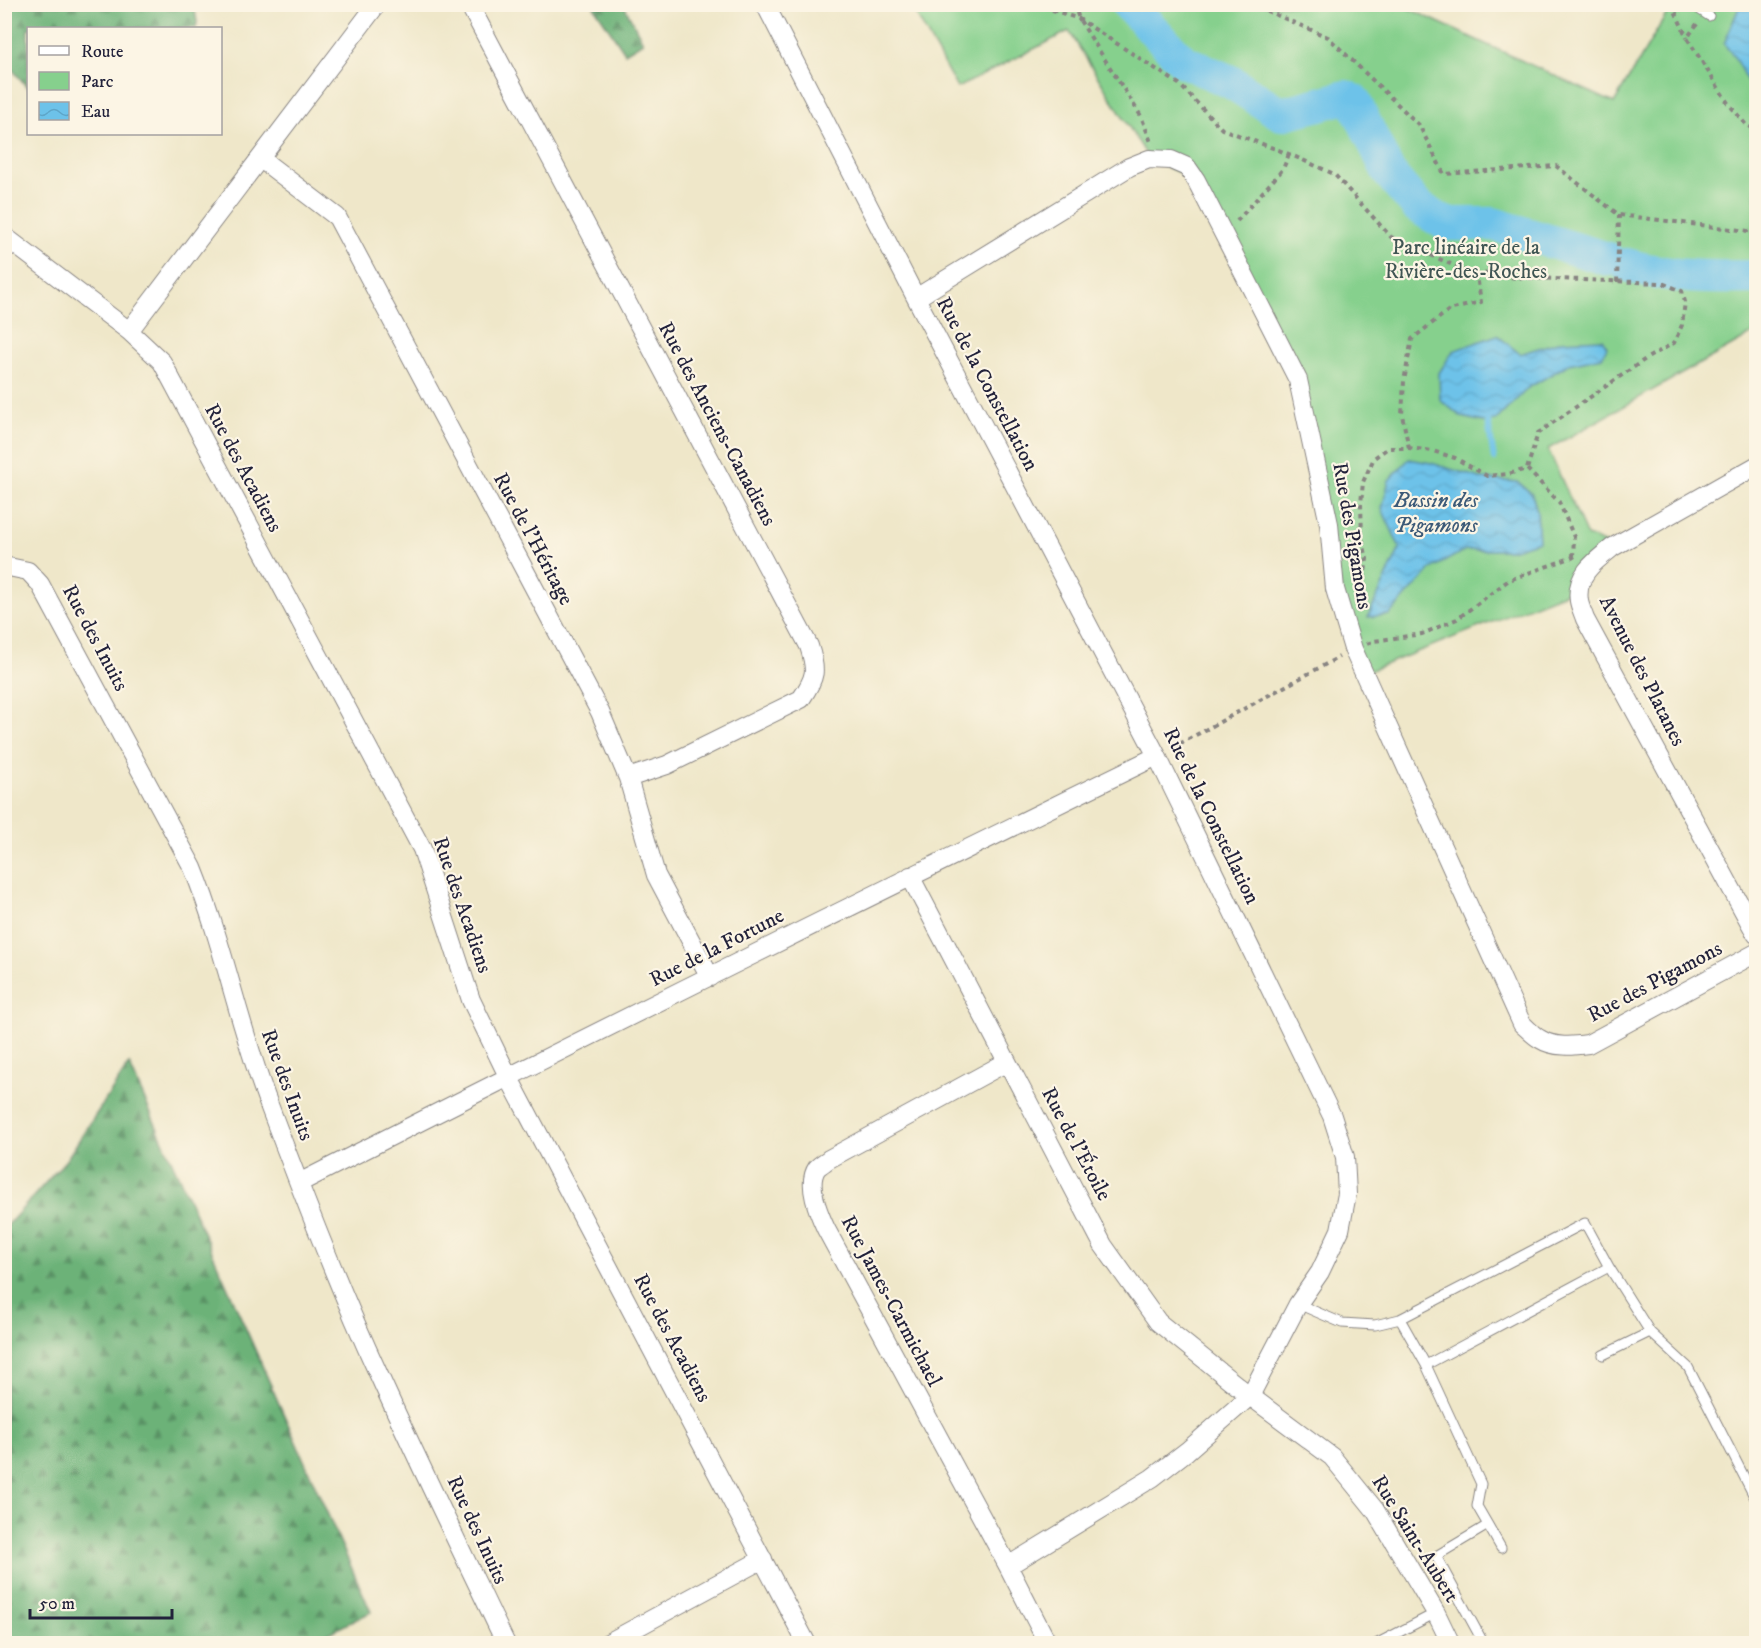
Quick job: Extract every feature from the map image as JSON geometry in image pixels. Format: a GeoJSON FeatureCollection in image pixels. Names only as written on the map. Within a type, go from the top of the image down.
{"type":"FeatureCollection","features":[{"type":"Feature","properties":{"kind":"street"},"geometry":{"type":"LineString","coordinates":[[129,331],[377,4]]}},
{"type":"Feature","properties":{"kind":"street","name":"Rue des Anciens-Canadiens"},"geometry":{"type":"LineString","coordinates":[[469,4],[809,646],[815,664],[812,683],[801,699],[667,765],[628,778]]}},
{"type":"Feature","properties":{"kind":"street","name":"Rue de la Constellation"},"geometry":{"type":"LineString","coordinates":[[765,4],[916,298],[1157,756],[1332,1116],[1345,1157],[1347,1194],[1340,1230],[1320,1272],[1298,1304],[1250,1396],[1152,1478],[1008,1566]]}},
{"type":"Feature","properties":{"kind":"street","name":"Rue de l'Héritage"},"geometry":{"type":"LineString","coordinates":[[261,159],[337,217],[600,712],[628,778],[656,875],[710,977]]}},
{"type":"Feature","properties":{"kind":"street"},"geometry":{"type":"LineString","coordinates":[[916,298],[1129,167],[1149,159],[1157,159]]}},
{"type":"Feature","properties":{"kind":"street","name":"Rue des Pigamons"},"geometry":{"type":"LineString","coordinates":[[1157,159],[1171,160],[1187,167],[1224,234],[1298,380],[1329,524],[1335,589],[1353,650],[1522,1024],[1541,1040],[1572,1046],[1588,1044],[1756,953]]}},
{"type":"Feature","properties":{"kind":"street","name":"Rue des Acadiens"},"geometry":{"type":"LineString","coordinates":[[4,236],[129,331],[162,363],[422,849],[471,1000],[508,1076],[807,1644]]}},
{"type":"Feature","properties":{"kind":"street"},"geometry":{"type":"LineString","coordinates":[[1585,572],[1594,561],[1613,547],[1756,466]]}},
{"type":"Feature","properties":{"kind":"street","name":"Rue des Inuits"},"geometry":{"type":"LineString","coordinates":[[4,566],[28,571],[40,584],[193,868],[206,902],[256,1068],[299,1183],[377,1372],[506,1644]]}},
{"type":"Feature","properties":{"kind":"street","name":"Avenue des Platanes"},"geometry":{"type":"LineString","coordinates":[[1585,572],[1579,600],[1585,619],[1756,934]]}},
{"type":"Feature","properties":{"kind":"street","name":"Rue de la Fortune"},"geometry":{"type":"LineString","coordinates":[[299,1183],[508,1076],[1157,756]]}},
{"type":"Feature","properties":{"kind":"street","name":"Rue de l'Étoile"},"geometry":{"type":"LineString","coordinates":[[910,876],[1103,1245],[1158,1322],[1250,1396]]}},
{"type":"Feature","properties":{"kind":"street","name":"Rue James-Carmichael"},"geometry":{"type":"LineString","coordinates":[[1007,1062],[829,1159],[816,1169],[813,1186],[816,1208],[826,1229],[1048,1644]]}},
{"type":"Feature","properties":{"kind":"street","name":"Rue Saint-Aubert"},"geometry":{"type":"LineString","coordinates":[[1250,1396],[1332,1457],[1375,1510],[1436,1613],[1451,1644]]}},
{"type":"Feature","properties":{"kind":"street"},"geometry":{"type":"LineString","coordinates":[[606,1644],[763,1559]]}},
{"type":"Feature","properties":{"kind":"lane"},"geometry":{"type":"LineString","coordinates":[[1691,4],[1706,14]]}},
{"type":"Feature","properties":{"kind":"lane"},"geometry":{"type":"LineString","coordinates":[[1298,1304],[1342,1323],[1375,1325],[1400,1319],[1585,1223],[1650,1332],[1688,1367],[1756,1500]]}},
{"type":"Feature","properties":{"kind":"lane"},"geometry":{"type":"LineString","coordinates":[[1426,1365],[1610,1267]]}},
{"type":"Feature","properties":{"kind":"lane"},"geometry":{"type":"LineString","coordinates":[[1400,1319],[1426,1365],[1481,1484],[1477,1506],[1501,1548]]}},
{"type":"Feature","properties":{"kind":"lane"},"geometry":{"type":"LineString","coordinates":[[1603,1355],[1650,1332]]}},
{"type":"Feature","properties":{"kind":"lane"},"geometry":{"type":"LineString","coordinates":[[1484,1644],[1436,1556],[1488,1525]]}},
{"type":"Feature","properties":{"kind":"lane"},"geometry":{"type":"LineString","coordinates":[[1376,1644],[1436,1613]]}},
{"type":"Feature","properties":{"kind":"path"},"geometry":{"type":"LineString","coordinates":[[1035,4],[1078,19],[1179,84],[1222,129],[1334,174],[1391,237],[1477,276],[1490,272],[1504,277],[1662,282],[1682,291],[1685,302],[1682,325],[1674,343],[1647,358],[1538,433],[1527,469]]}},
{"type":"Feature","properties":{"kind":"path"},"geometry":{"type":"LineString","coordinates":[[1074,4],[1078,19],[1141,116],[1157,159]]}},
{"type":"Feature","properties":{"kind":"path"},"geometry":{"type":"LineString","coordinates":[[1250,4],[1328,37],[1419,125],[1444,174],[1556,166],[1619,215],[1756,232]]}},
{"type":"Feature","properties":{"kind":"path"},"geometry":{"type":"LineString","coordinates":[[1672,4],[1687,38],[1728,103],[1747,126],[1756,130]]}},
{"type":"Feature","properties":{"kind":"path"},"geometry":{"type":"LineString","coordinates":[[1687,38],[1706,14]]}},
{"type":"Feature","properties":{"kind":"path"},"geometry":{"type":"LineString","coordinates":[[1224,234],[1283,169],[1289,154]]}},
{"type":"Feature","properties":{"kind":"path"},"geometry":{"type":"LineString","coordinates":[[1617,282],[1619,215]]}},
{"type":"Feature","properties":{"kind":"path"},"geometry":{"type":"LineString","coordinates":[[1409,448],[1402,415],[1404,381],[1412,339],[1449,310],[1481,303],[1477,276]]}},
{"type":"Feature","properties":{"kind":"path"},"geometry":{"type":"LineString","coordinates":[[1345,621],[1356,614],[1361,599],[1366,559],[1360,504],[1364,482],[1374,458],[1388,448],[1409,448],[1433,451],[1455,458],[1487,476],[1527,469]]}},
{"type":"Feature","properties":{"kind":"path"},"geometry":{"type":"LineString","coordinates":[[1527,469],[1559,502],[1574,537],[1573,557],[1585,572]]}},
{"type":"Feature","properties":{"kind":"path"},"geometry":{"type":"LineString","coordinates":[[1157,756],[1353,650],[1374,641],[1422,634],[1457,619],[1509,580],[1573,557]]}},
{"type":"Feature","properties":{"kind":"green space"},"geometry":{"type":"Polygon","coordinates":[[[4,5],[194,5],[196,27],[27,27],[27,87],[5,61],[4,5]]]}},
{"type":"Feature","properties":{"kind":"green space"},"geometry":{"type":"Polygon","coordinates":[[[593,5],[624,5],[643,42],[625,53],[593,5]]]}},
{"type":"Feature","properties":{"kind":"green space","name":"Parc linéaire de la Rivière-des-Roches"},"geometry":{"type":"Polygon","coordinates":[[[911,5],[1401,5],[1614,103],[1672,5],[1756,5],[1756,332],[1548,449],[1587,536],[1613,547],[1580,587],[1364,673],[1353,649],[1298,380],[1196,180],[1149,159],[1069,31],[957,88],[911,5]]]}},
{"type":"Feature","properties":{"kind":"green space"},"geometry":{"type":"Polygon","coordinates":[[[129,1064],[371,1612],[309,1643],[5,1643],[5,1228],[66,1160],[129,1064]]]}},
{"type":"Feature","properties":{"kind":"water"},"geometry":{"type":"Polygon","coordinates":[[[1740,5],[1756,5],[1756,98],[1733,55],[1724,44],[1740,5]]]}},
{"type":"Feature","properties":{"kind":"water"},"geometry":{"type":"Polygon","coordinates":[[[1497,335],[1520,354],[1561,341],[1602,339],[1607,347],[1602,357],[1569,364],[1528,388],[1496,420],[1483,422],[1462,417],[1440,400],[1439,373],[1453,351],[1497,335]]]}},
{"type":"Feature","properties":{"kind":"water","name":"Bassin des Pigamons"},"geometry":{"type":"Polygon","coordinates":[[[1409,459],[1431,463],[1483,479],[1518,482],[1532,494],[1537,511],[1539,541],[1511,550],[1465,550],[1431,569],[1389,615],[1368,617],[1400,548],[1382,509],[1389,480],[1409,459]]]}},
{"type":"Feature","properties":{"kind":"waterway"},"geometry":{"type":"LineString","coordinates":[[1128,4],[1183,61],[1231,82],[1281,114],[1346,97],[1354,101],[1389,173],[1417,206],[1446,224],[1493,224],[1608,259]]}},
{"type":"Feature","properties":{"kind":"waterway"},"geometry":{"type":"LineString","coordinates":[[1627,265],[1675,275],[1756,277]]}},
{"type":"Feature","properties":{"kind":"waterway"},"geometry":{"type":"LineString","coordinates":[[1488,421],[1494,459]]}}]}
